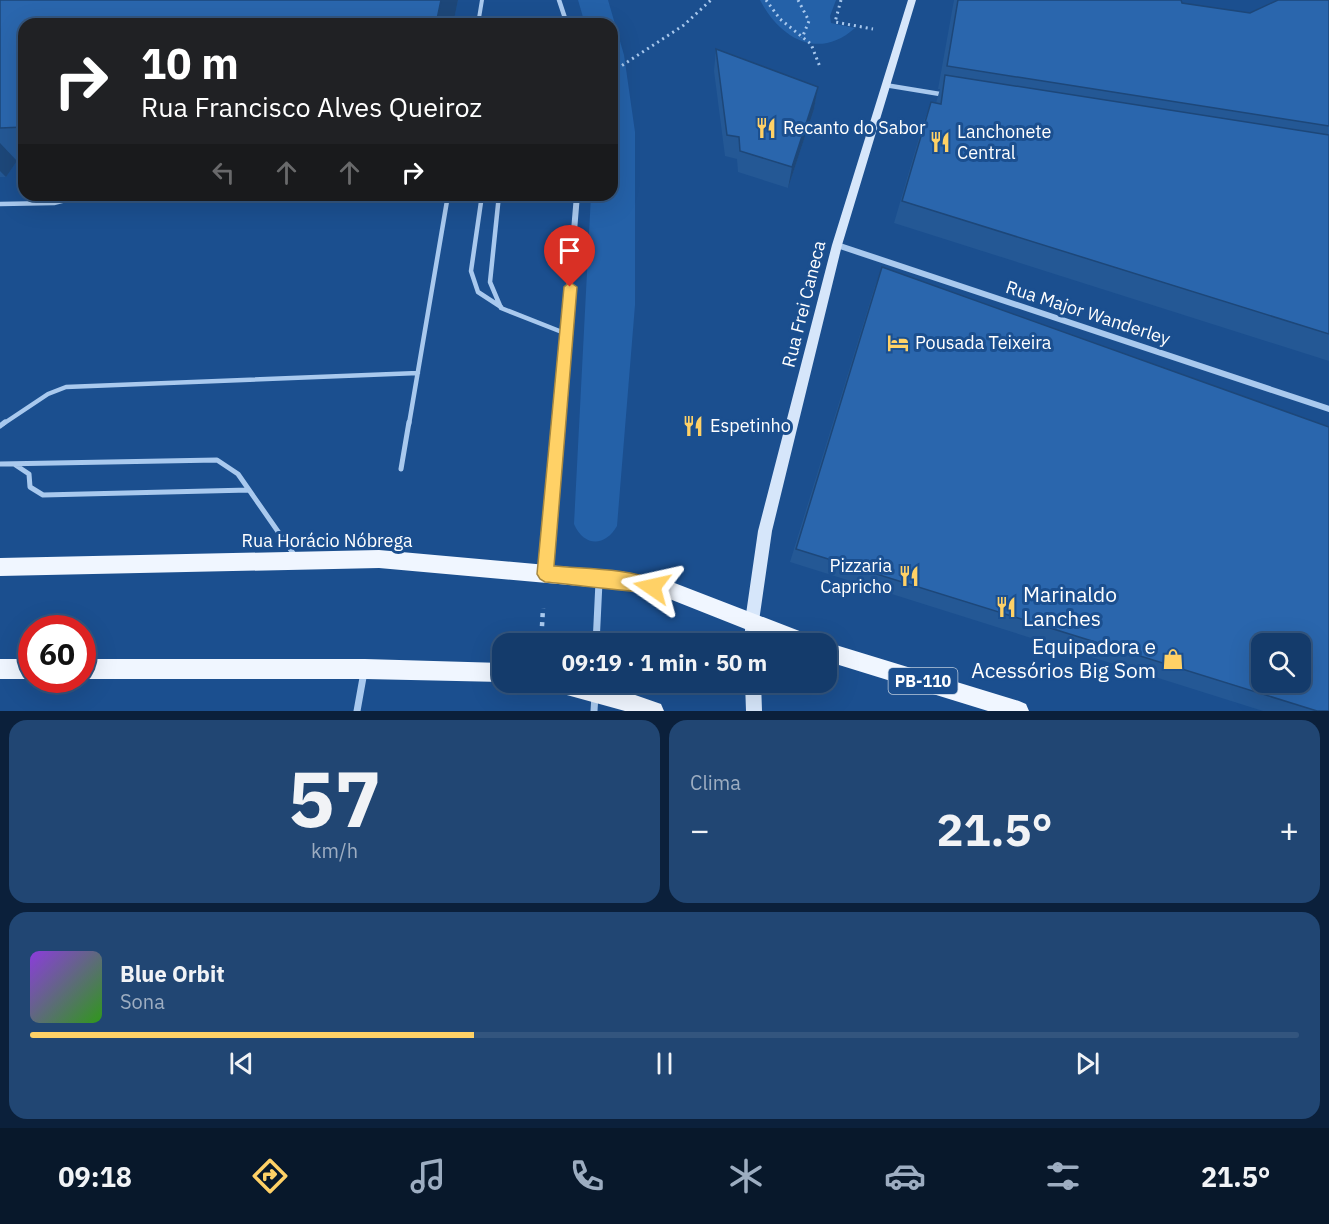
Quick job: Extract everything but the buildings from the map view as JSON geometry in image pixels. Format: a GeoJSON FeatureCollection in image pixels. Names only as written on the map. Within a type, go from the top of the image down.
{"type":"FeatureCollection","features":[{"type":"Feature","properties":{"kind":"main road","name":"Rua Frei Caneca"},"geometry":{"type":"LineString","coordinates":[[752,633],[765,531],[837,245],[912,0]]}},
{"type":"Feature","properties":{"kind":"main road","name":"Rua Horácio Nóbrega"},"geometry":{"type":"LineString","coordinates":[[0,567],[379,558],[599,579],[652,587],[679,593],[781,633]]}},
{"type":"Feature","properties":{"kind":"main road","name":"PB-110"},"geometry":{"type":"LineString","coordinates":[[837,654],[1019,711]]}},
{"type":"Feature","properties":{"kind":"main road"},"geometry":{"type":"LineString","coordinates":[[0,669],[18,669]]}},
{"type":"Feature","properties":{"kind":"main road"},"geometry":{"type":"LineString","coordinates":[[96,669],[365,669],[492,673]]}},
{"type":"Feature","properties":{"kind":"main road"},"geometry":{"type":"LineString","coordinates":[[610,693],[654,711]]}},
{"type":"Feature","properties":{"kind":"main road"},"geometry":{"type":"LineString","coordinates":[[753,693],[754,711]]}},
{"type":"Feature","properties":{"kind":"street"},"geometry":{"type":"LineString","coordinates":[[559,0],[565,18]]}},
{"type":"Feature","properties":{"kind":"street"},"geometry":{"type":"LineString","coordinates":[[885,85],[955,96]]}},
{"type":"Feature","properties":{"kind":"street"},"geometry":{"type":"LineString","coordinates":[[545,574],[577,201]]}},
{"type":"Feature","properties":{"kind":"street","name":"Rua Major Wanderley"},"geometry":{"type":"LineString","coordinates":[[837,245],[1329,409]]}},
{"type":"Feature","properties":{"kind":"street"},"geometry":{"type":"LineString","coordinates":[[597,633],[599,579]]}},
{"type":"Feature","properties":{"kind":"street"},"geometry":{"type":"LineString","coordinates":[[357,711],[365,669]]}},
{"type":"Feature","properties":{"kind":"street"},"geometry":{"type":"LineString","coordinates":[[594,711],[595,693]]}},
{"type":"Feature","properties":{"kind":"lane"},"geometry":{"type":"LineString","coordinates":[[479,18],[482,0]]}},
{"type":"Feature","properties":{"kind":"lane"},"geometry":{"type":"LineString","coordinates":[[0,204],[63,201]]}},
{"type":"Feature","properties":{"kind":"lane"},"geometry":{"type":"LineString","coordinates":[[400,469],[447,201]]}},
{"type":"Feature","properties":{"kind":"lane"},"geometry":{"type":"LineString","coordinates":[[481,201],[471,271],[478,292],[501,308],[567,334]]}},
{"type":"Feature","properties":{"kind":"lane"},"geometry":{"type":"LineString","coordinates":[[498,201],[490,282],[501,308]]}},
{"type":"Feature","properties":{"kind":"lane"},"geometry":{"type":"LineString","coordinates":[[0,426],[48,394],[66,387],[417,373]]}},
{"type":"Feature","properties":{"kind":"lane"},"geometry":{"type":"LineString","coordinates":[[0,464],[217,460],[230,466],[298,560]]}},
{"type":"Feature","properties":{"kind":"lane"},"geometry":{"type":"LineString","coordinates":[[14,464],[29,474],[30,487],[44,495],[249,490]]}},
{"type":"Feature","properties":{"kind":"path"},"geometry":{"type":"LineString","coordinates":[[618,68],[684,24],[711,0]]}},
{"type":"Feature","properties":{"kind":"path"},"geometry":{"type":"LineString","coordinates":[[766,0],[770,10],[812,45],[820,67]]}},
{"type":"Feature","properties":{"kind":"path"},"geometry":{"type":"LineString","coordinates":[[798,0],[809,21],[802,38]]}},
{"type":"Feature","properties":{"kind":"path"},"geometry":{"type":"LineString","coordinates":[[841,0],[835,22],[902,35]]}},
{"type":"Feature","properties":{"kind":"shaded area"},"geometry":{"type":"Polygon","coordinates":[[[578,0],[608,0],[613,18],[583,18],[578,0]]]}},
{"type":"Feature","properties":{"kind":"shaded area"},"geometry":{"type":"Polygon","coordinates":[[[760,0],[836,0],[830,16],[831,23],[855,28],[841,38],[827,43],[814,44],[801,41],[778,25],[760,0]]]}},
{"type":"Feature","properties":{"kind":"shaded area"},"geometry":{"type":"Polygon","coordinates":[[[618,34],[624,55],[635,132],[635,305],[617,526],[607,538],[595,542],[583,537],[574,524],[591,201],[618,201],[618,34]]]}},
{"type":"Feature","properties":{"kind":"place","name":"Recanto do Sabor"},"geometry":{"type":"Point","coordinates":[766,128]}},
{"type":"Feature","properties":{"kind":"place","name":"Lanchonete Central"},"geometry":{"type":"Point","coordinates":[940,142]}},
{"type":"Feature","properties":{"kind":"place","name":"Pousada Teixeira"},"geometry":{"type":"Point","coordinates":[898,343]}},
{"type":"Feature","properties":{"kind":"place","name":"Espetinho"},"geometry":{"type":"Point","coordinates":[693,426]}},
{"type":"Feature","properties":{"kind":"place","name":"Pizzaria Capricho"},"geometry":{"type":"Point","coordinates":[909,576]}},
{"type":"Feature","properties":{"kind":"place","name":"Marinaldo Lanches"},"geometry":{"type":"Point","coordinates":[1006,607]}},
{"type":"Feature","properties":{"kind":"place","name":"Equipadora e Acessórios Big Som"},"geometry":{"type":"Point","coordinates":[1173,659]}},
{"type":"Feature","properties":{"kind":"route"},"geometry":{"type":"LineString","coordinates":[[570,287],[545,574],[625,581],[652,587]]}}]}
